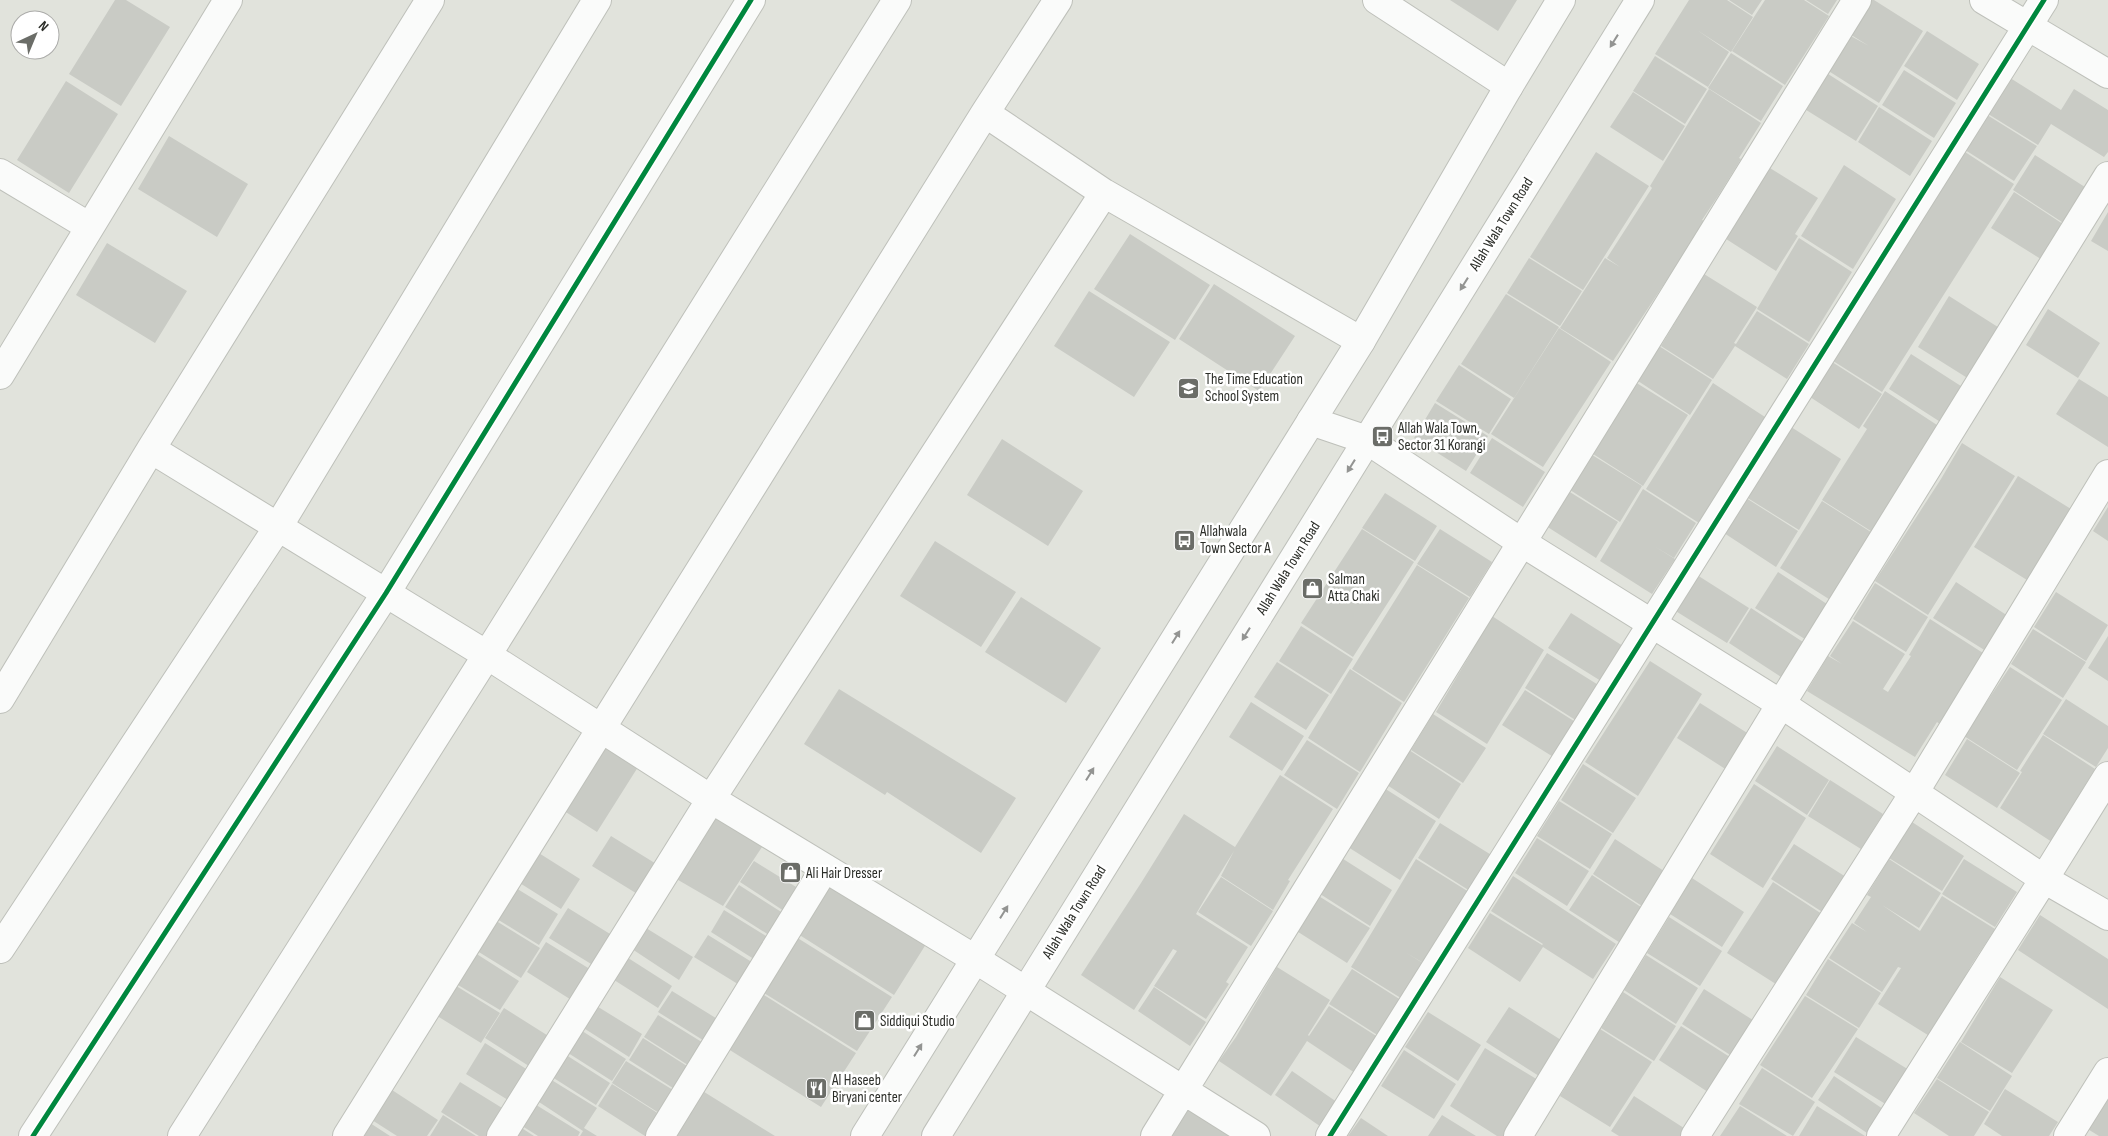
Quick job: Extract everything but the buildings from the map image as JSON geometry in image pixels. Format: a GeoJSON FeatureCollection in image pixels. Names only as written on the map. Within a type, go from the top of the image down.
{"type":"FeatureCollection","features":[{"type":"Feature","properties":{"kind":"street"},"geometry":{"type":"LineString","coordinates":[[0,699],[151,449],[430,0]]}},
{"type":"Feature","properties":{"kind":"street"},"geometry":{"type":"LineString","coordinates":[[0,949],[278,527],[597,0]]}},
{"type":"Feature","properties":{"kind":"street"},"geometry":{"type":"LineString","coordinates":[[33,1136],[386,593],[750,0]]}},
{"type":"Feature","properties":{"kind":"street"},"geometry":{"type":"LineString","coordinates":[[182,1136],[487,655],[897,0]]}},
{"type":"Feature","properties":{"kind":"street"},"geometry":{"type":"LineString","coordinates":[[347,1136],[985,113],[1058,0]]}},
{"type":"Feature","properties":{"kind":"street"},"geometry":{"type":"LineString","coordinates":[[1377,0],[1509,86]]}},
{"type":"Feature","properties":{"kind":"street"},"geometry":{"type":"LineString","coordinates":[[865,1136],[1361,340],[1561,0]]}},
{"type":"Feature","properties":{"kind":"street","name":"Allah Wala Town Road"},"geometry":{"type":"LineString","coordinates":[[936,1136],[1640,0]]}},
{"type":"Feature","properties":{"kind":"street"},"geometry":{"type":"LineString","coordinates":[[1155,1136],[1857,0]]}},
{"type":"Feature","properties":{"kind":"street"},"geometry":{"type":"LineString","coordinates":[[1984,0],[2108,74]]}},
{"type":"Feature","properties":{"kind":"street"},"geometry":{"type":"LineString","coordinates":[[1330,1136],[2044,0]]}},
{"type":"Feature","properties":{"kind":"street"},"geometry":{"type":"LineString","coordinates":[[0,375],[90,227],[218,3]]}},
{"type":"Feature","properties":{"kind":"street"},"geometry":{"type":"LineString","coordinates":[[985,113],[1104,193],[1361,340]]}},
{"type":"Feature","properties":{"kind":"street"},"geometry":{"type":"LineString","coordinates":[[0,173],[90,227]]}},
{"type":"Feature","properties":{"kind":"street"},"geometry":{"type":"LineString","coordinates":[[1518,1136],[1781,704],[2108,176]]}},
{"type":"Feature","properties":{"kind":"street"},"geometry":{"type":"LineString","coordinates":[[501,1136],[711,799],[1104,193]]}},
{"type":"Feature","properties":{"kind":"street"},"geometry":{"type":"LineString","coordinates":[[1311,421],[1367,440],[1521,542],[1781,704],[2044,879],[2108,916]]}},
{"type":"Feature","properties":{"kind":"street"},"geometry":{"type":"LineString","coordinates":[[151,449],[487,655],[711,799],[975,959],[1256,1136]]}},
{"type":"Feature","properties":{"kind":"street"},"geometry":{"type":"LineString","coordinates":[[1695,1136],[1914,793],[2108,474]]}},
{"type":"Feature","properties":{"kind":"street"},"geometry":{"type":"LineString","coordinates":[[1880,1136],[2108,776]]}},
{"type":"Feature","properties":{"kind":"street"},"geometry":{"type":"LineString","coordinates":[[660,1136],[825,868]]}},
{"type":"Feature","properties":{"kind":"street"},"geometry":{"type":"LineString","coordinates":[[2068,1136],[2108,1072]]}},
{"type":"Feature","properties":{"kind":"cycle path"},"geometry":{"type":"LineString","coordinates":[[33,1136],[386,593],[751,0]]}},
{"type":"Feature","properties":{"kind":"cycle path"},"geometry":{"type":"LineString","coordinates":[[1330,1136],[2044,0]]}},
{"type":"Feature","properties":{"kind":"place","name":"The Time Education School System"},"geometry":{"type":"Point","coordinates":[1189,388]}},
{"type":"Feature","properties":{"kind":"place","name":"Allah Wala Town, Sector 31 Korangi"},"geometry":{"type":"Point","coordinates":[1382,437]}},
{"type":"Feature","properties":{"kind":"place","name":"Allahwala Town Sector A"},"geometry":{"type":"Point","coordinates":[1184,540]}},
{"type":"Feature","properties":{"kind":"place","name":"Salman Atta Chaki"},"geometry":{"type":"Point","coordinates":[1312,588]}},
{"type":"Feature","properties":{"kind":"place","name":"Ali Hair Dresser"},"geometry":{"type":"Point","coordinates":[790,873]}},
{"type":"Feature","properties":{"kind":"place","name":"Siddiqui Studio"},"geometry":{"type":"Point","coordinates":[864,1021]}},
{"type":"Feature","properties":{"kind":"place","name":"Al Haseeb Biryani center"},"geometry":{"type":"Point","coordinates":[816,1089]}}]}
